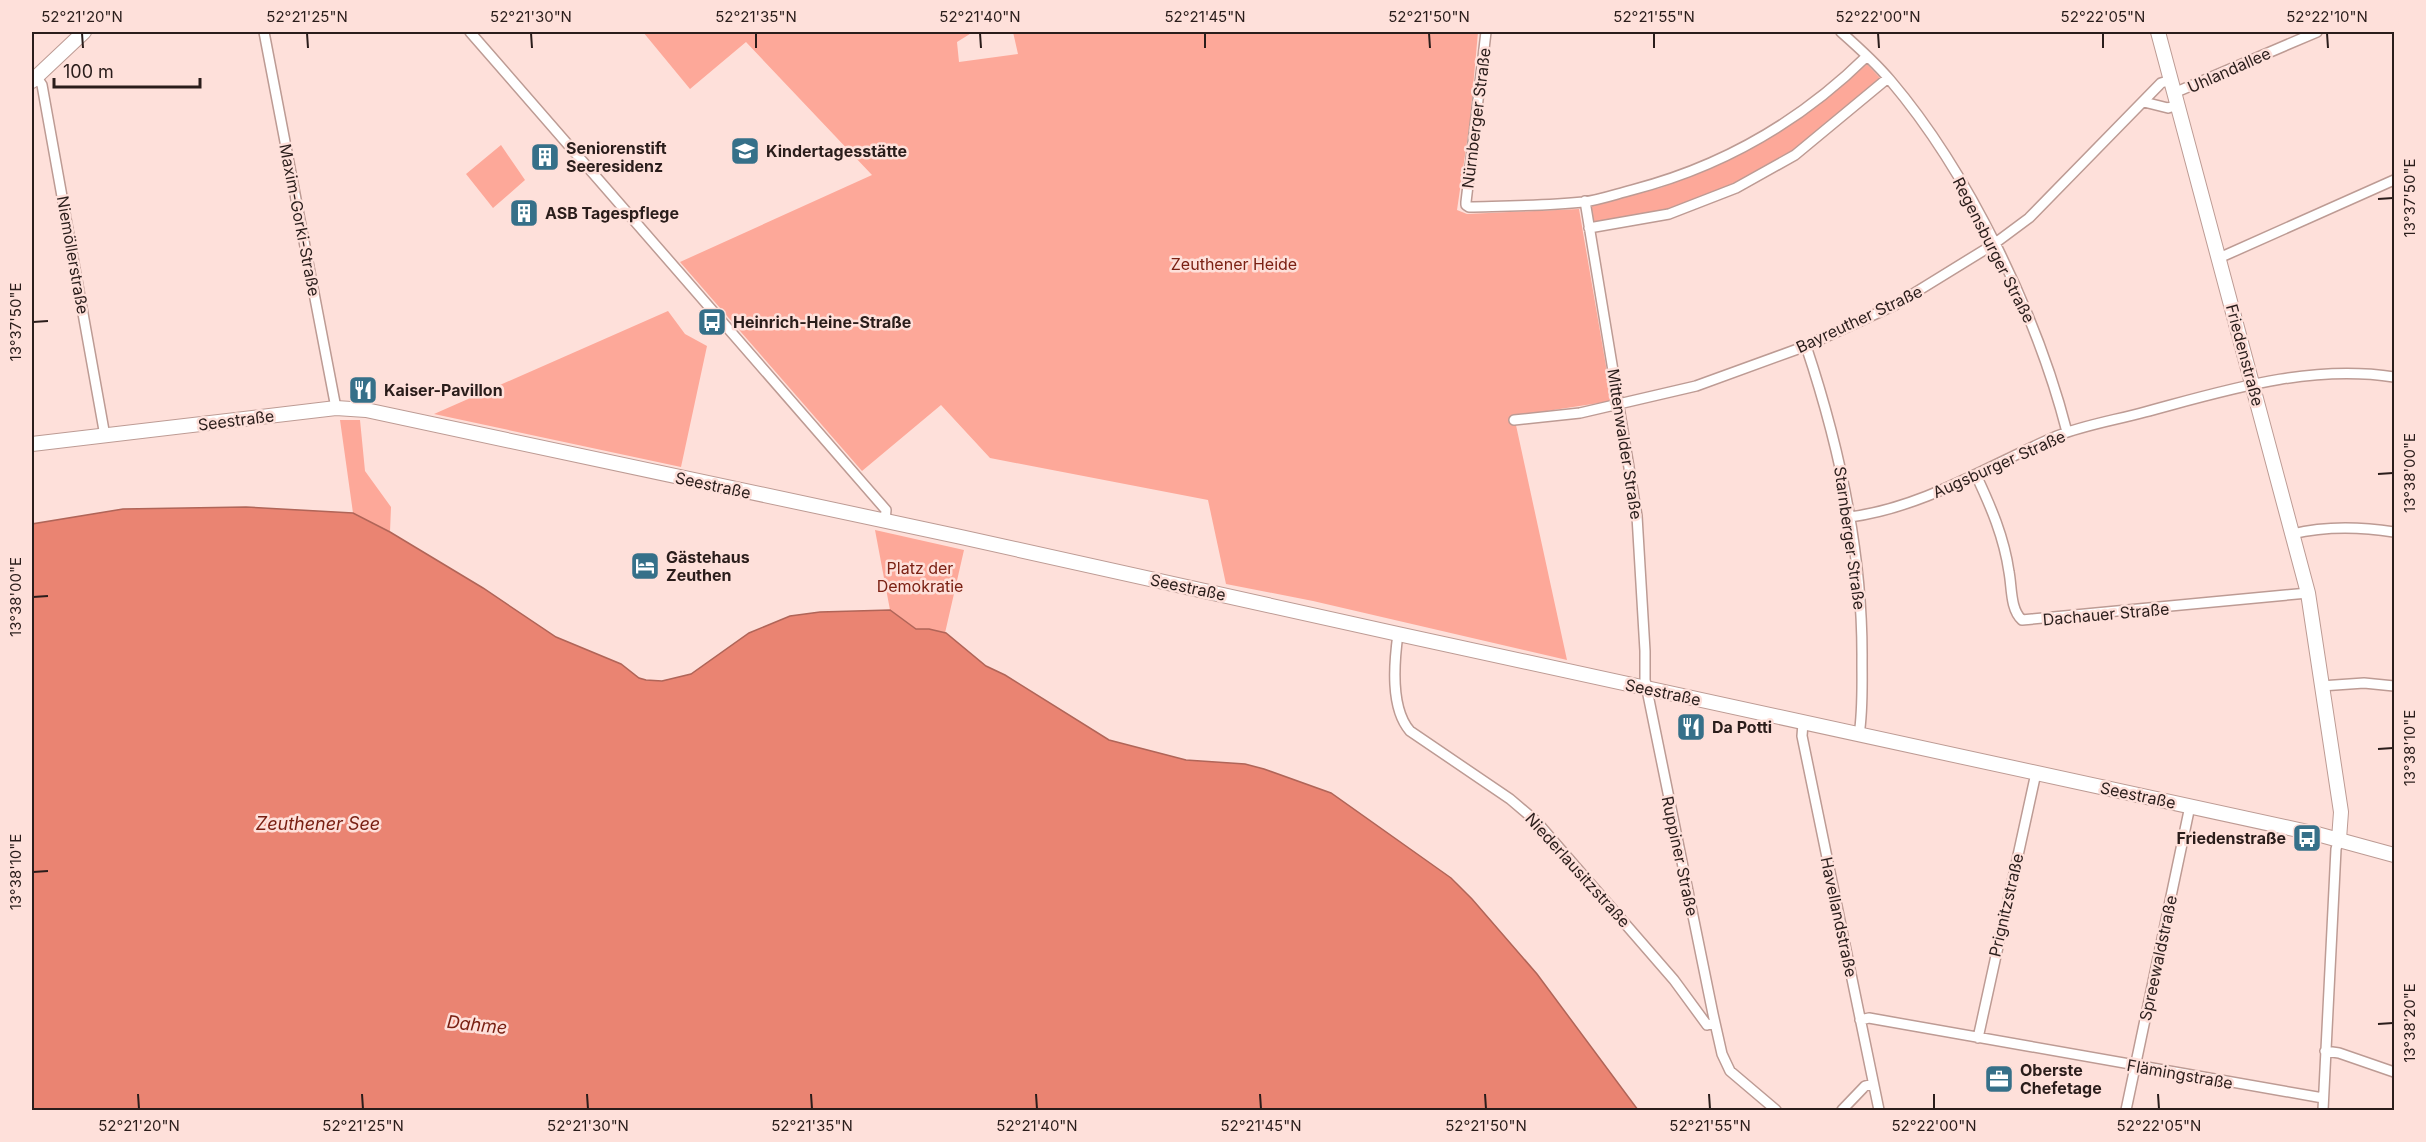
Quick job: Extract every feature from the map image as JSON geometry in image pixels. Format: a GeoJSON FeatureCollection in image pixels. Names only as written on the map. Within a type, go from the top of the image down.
{"type":"FeatureCollection","features":[{"type":"Feature","properties":{"kind":"main road"},"geometry":{"type":"LineString","coordinates":[[34,78],[84,32]]}},
{"type":"Feature","properties":{"kind":"main road","name":"Friedenstraße"},"geometry":{"type":"LineString","coordinates":[[2158,32],[2308,593],[2341,812],[2339,839]]}},
{"type":"Feature","properties":{"kind":"main road","name":"Seestraße"},"geometry":{"type":"LineString","coordinates":[[32,444],[336,408],[375,411],[885,520],[2190,806],[2339,839],[2394,855]]}},
{"type":"Feature","properties":{"kind":"street","name":"Maxim-Gorki-Straße"},"geometry":{"type":"LineString","coordinates":[[264,32],[336,408]]}},
{"type":"Feature","properties":{"kind":"street"},"geometry":{"type":"LineString","coordinates":[[470,32],[886,510],[885,520]]}},
{"type":"Feature","properties":{"kind":"street","name":"Nürnberger Straße"},"geometry":{"type":"LineString","coordinates":[[1486,32],[1466,205],[1518,206],[1585,201]]}},
{"type":"Feature","properties":{"kind":"street","name":"Regensburger Straße"},"geometry":{"type":"LineString","coordinates":[[1841,32],[1888,78],[1922,122],[1962,184],[2022,302],[2044,356],[2067,432]]}},
{"type":"Feature","properties":{"kind":"street","name":"Uhlandallee"},"geometry":{"type":"LineString","coordinates":[[2174,93],[2317,32]]}},
{"type":"Feature","properties":{"kind":"street"},"geometry":{"type":"LineString","coordinates":[[1585,201],[1682,176],[1722,159],[1770,134],[1803,110],[1867,56]]}},
{"type":"Feature","properties":{"kind":"street","name":"Niemöllerstraße"},"geometry":{"type":"LineString","coordinates":[[34,78],[42,83],[105,435]]}},
{"type":"Feature","properties":{"kind":"street"},"geometry":{"type":"LineString","coordinates":[[1589,228],[1669,214],[1754,179],[1795,155],[1888,78]]}},
{"type":"Feature","properties":{"kind":"street","name":"Bayreuther Straße"},"geometry":{"type":"LineString","coordinates":[[1514,420],[1580,412],[1696,386],[1806,346],[1895,306],[1994,244],[2029,218],[2161,83],[2174,93]]}},
{"type":"Feature","properties":{"kind":"street"},"geometry":{"type":"LineString","coordinates":[[2144,102],[2168,108],[2174,93]]}},
{"type":"Feature","properties":{"kind":"street"},"geometry":{"type":"LineString","coordinates":[[2219,258],[2394,180]]}},
{"type":"Feature","properties":{"kind":"street","name":"Mittenwalder Straße"},"geometry":{"type":"LineString","coordinates":[[1585,201],[1637,516],[1646,688]]}},
{"type":"Feature","properties":{"kind":"street","name":"Starnberger Straße"},"geometry":{"type":"LineString","coordinates":[[1806,346],[1833,435],[1850,517],[1861,607],[1862,693],[1859,735]]}},
{"type":"Feature","properties":{"kind":"street","name":"Augsburger Straße"},"geometry":{"type":"LineString","coordinates":[[1850,517],[1925,498],[2067,432],[2253,384],[2278,378],[2332,373],[2394,377]]}},
{"type":"Feature","properties":{"kind":"street","name":"Dachauer Straße"},"geometry":{"type":"LineString","coordinates":[[1976,475],[1998,524],[2009,570],[2014,609],[2022,620],[2308,593]]}},
{"type":"Feature","properties":{"kind":"street"},"geometry":{"type":"LineString","coordinates":[[2292,534],[2356,528],[2394,532]]}},
{"type":"Feature","properties":{"kind":"street","name":"Niederlausitzstraße"},"geometry":{"type":"LineString","coordinates":[[1398,634],[1395,671],[1401,721],[1410,731],[1510,799],[1536,821],[1667,972],[1707,1025],[1714,1023]]}},
{"type":"Feature","properties":{"kind":"street"},"geometry":{"type":"LineString","coordinates":[[2321,686],[2364,683],[2394,686]]}},
{"type":"Feature","properties":{"kind":"street","name":"Ruppiner Straße"},"geometry":{"type":"LineString","coordinates":[[1646,688],[1714,1023]]}},
{"type":"Feature","properties":{"kind":"street","name":"Havellandstraße"},"geometry":{"type":"LineString","coordinates":[[1803,723],[1802,736],[1879,1110]]}},
{"type":"Feature","properties":{"kind":"street","name":"Prignitzstraße"},"geometry":{"type":"LineString","coordinates":[[1978,1038],[2036,773]]}},
{"type":"Feature","properties":{"kind":"street","name":"Spreewaldstraße"},"geometry":{"type":"LineString","coordinates":[[2126,1110],[2190,806]]}},
{"type":"Feature","properties":{"kind":"street","name":"Friedenstraße"},"geometry":{"type":"LineString","coordinates":[[2323,1110],[2336,849],[2339,839]]}},
{"type":"Feature","properties":{"kind":"street","name":"Flämingstraße"},"geometry":{"type":"LineString","coordinates":[[1860,1020],[1869,1018],[2323,1098]]}},
{"type":"Feature","properties":{"kind":"street"},"geometry":{"type":"LineString","coordinates":[[1714,1023],[1722,1054],[1730,1071],[1776,1110]]}},
{"type":"Feature","properties":{"kind":"street"},"geometry":{"type":"LineString","coordinates":[[2325,1051],[2338,1053],[2394,1072]]}},
{"type":"Feature","properties":{"kind":"street"},"geometry":{"type":"LineString","coordinates":[[1842,1110],[1865,1086],[1873,1084]]}},
{"type":"Feature","properties":{"kind":"green space","name":"Zeuthener Heide"},"geometry":{"type":"Polygon","coordinates":[[[643,32],[973,32],[957,42],[959,62],[1018,54],[1013,32],[1478,32],[1470,121],[1457,210],[1467,214],[1579,209],[1612,401],[1514,416],[1567,660],[1313,601],[1226,584],[1208,500],[990,458],[941,405],[862,471],[680,262],[872,175],[746,42],[690,89],[643,32]]]}},
{"type":"Feature","properties":{"kind":"green space"},"geometry":{"type":"Polygon","coordinates":[[[1867,64],[1881,79],[1815,136],[1779,160],[1705,197],[1666,210],[1594,222],[1590,214],[1592,205],[1660,188],[1702,172],[1766,140],[1867,64]]]}},
{"type":"Feature","properties":{"kind":"green space"},"geometry":{"type":"Polygon","coordinates":[[[501,145],[525,180],[493,208],[466,174],[501,145]]]}},
{"type":"Feature","properties":{"kind":"green space"},"geometry":{"type":"Polygon","coordinates":[[[668,311],[685,334],[707,346],[681,467],[434,414],[668,311]]]}},
{"type":"Feature","properties":{"kind":"green space"},"geometry":{"type":"Polygon","coordinates":[[[340,420],[360,420],[365,471],[391,507],[390,532],[353,513],[340,420]]]}},
{"type":"Feature","properties":{"kind":"green space","name":"Platz der Demokratie"},"geometry":{"type":"Polygon","coordinates":[[[875,530],[964,550],[945,633],[916,629],[890,610],[875,530]]]}},
{"type":"Feature","properties":{"kind":"water","name":"Zeuthener See"},"geometry":{"type":"Polygon","coordinates":[[[246,507],[353,513],[390,532],[483,588],[556,637],[621,664],[639,678],[646,680],[662,681],[691,674],[749,633],[790,616],[820,612],[890,610],[916,629],[946,633],[986,666],[1005,675],[1109,740],[1186,760],[1245,764],[1331,793],[1451,878],[1472,899],[1537,974],[1638,1110],[32,1110],[32,524],[123,509],[246,507]]]}},
{"type":"Feature","properties":{"kind":"place","name":"Kindertagesstätte"},"geometry":{"type":"Point","coordinates":[745,151]}},
{"type":"Feature","properties":{"kind":"place","name":"Seniorenstift Seeresidenz"},"geometry":{"type":"Point","coordinates":[545,157]}},
{"type":"Feature","properties":{"kind":"place","name":"ASB Tagespflege"},"geometry":{"type":"Point","coordinates":[524,213]}},
{"type":"Feature","properties":{"kind":"place","name":"Heinrich-Heine-Straße"},"geometry":{"type":"Point","coordinates":[712,322]}},
{"type":"Feature","properties":{"kind":"place","name":"Kaiser-Pavillon"},"geometry":{"type":"Point","coordinates":[363,390]}},
{"type":"Feature","properties":{"kind":"place","name":"Gästehaus Zeuthen"},"geometry":{"type":"Point","coordinates":[645,566]}},
{"type":"Feature","properties":{"kind":"place","name":"Da Potti"},"geometry":{"type":"Point","coordinates":[1691,727]}},
{"type":"Feature","properties":{"kind":"place","name":"Friedenstraße"},"geometry":{"type":"Point","coordinates":[2307,838]}},
{"type":"Feature","properties":{"kind":"place","name":"Oberste Chefetage"},"geometry":{"type":"Point","coordinates":[1999,1079]}},
{"type":"Feature","properties":{"kind":"water label","name":"Dahme"},"geometry":{"type":"Point","coordinates":[477,1025]}}]}
